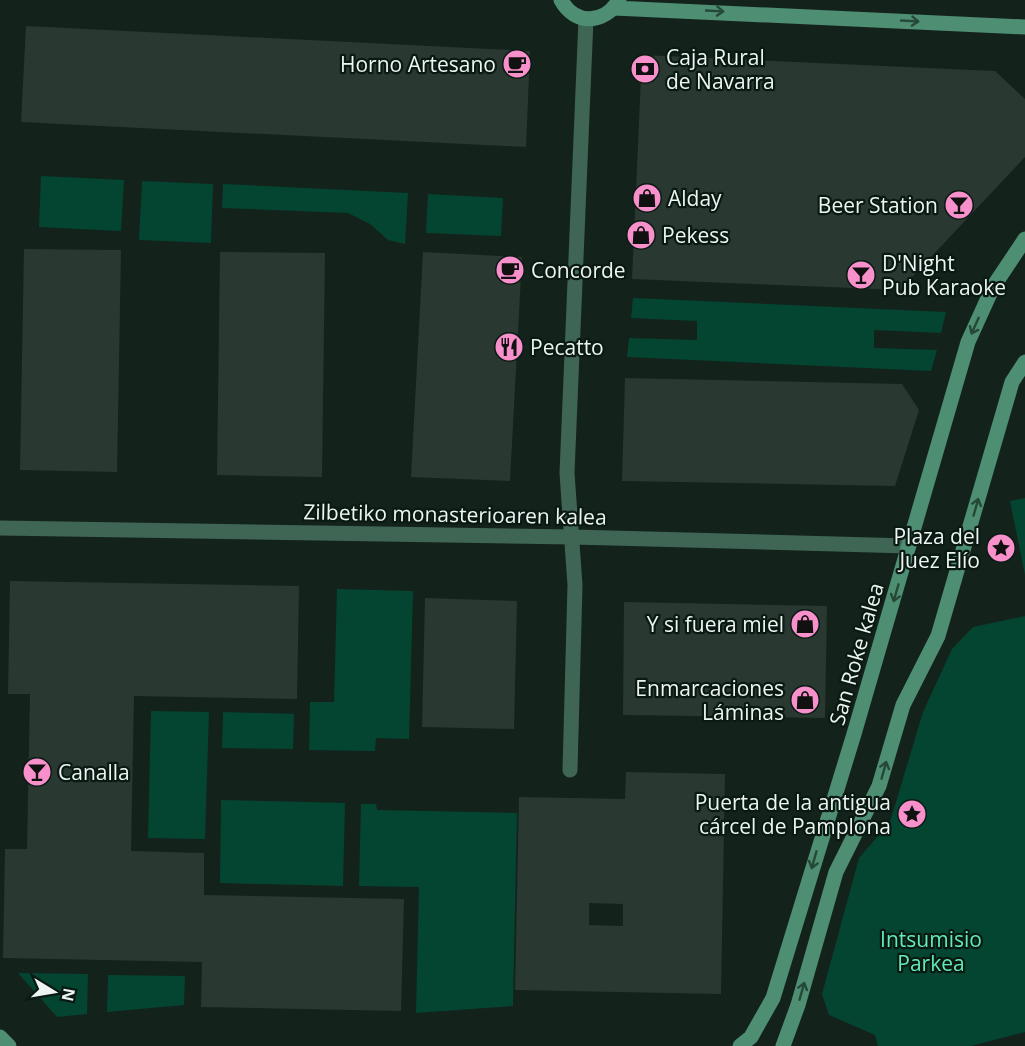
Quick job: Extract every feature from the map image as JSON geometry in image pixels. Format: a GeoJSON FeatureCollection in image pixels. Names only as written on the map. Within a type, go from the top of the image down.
{"type":"FeatureCollection","features":[{"type":"Feature","properties":{"kind":"street"},"geometry":{"type":"LineString","coordinates":[[561,0],[567,10],[586,19],[607,15],[617,4],[1025,27]]}},
{"type":"Feature","properties":{"kind":"street"},"geometry":{"type":"LineString","coordinates":[[570,770],[573,537],[567,472],[586,19]]}},
{"type":"Feature","properties":{"kind":"street","name":"San Roke kalea"},"geometry":{"type":"LineString","coordinates":[[740,1046],[751,1037],[773,998],[968,342],[993,286],[1025,239]]}},
{"type":"Feature","properties":{"kind":"street"},"geometry":{"type":"LineString","coordinates":[[783,1046],[798,1005],[836,872],[879,786],[903,705],[938,636],[1012,382],[1025,362]]}},
{"type":"Feature","properties":{"kind":"street","name":"Zilbetiko monasterioaren kalea"},"geometry":{"type":"LineString","coordinates":[[0,528],[573,537],[909,546]]}},
{"type":"Feature","properties":{"kind":"street"},"geometry":{"type":"LineString","coordinates":[[0,1037],[9,1046]]}},
{"type":"Feature","properties":{"kind":"green space"},"geometry":{"type":"Polygon","coordinates":[[[41,176],[124,180],[121,231],[39,227],[41,176]]]}},
{"type":"Feature","properties":{"kind":"green space"},"geometry":{"type":"Polygon","coordinates":[[[142,181],[213,184],[211,243],[139,240],[142,181]]]}},
{"type":"Feature","properties":{"kind":"green space"},"geometry":{"type":"Polygon","coordinates":[[[223,184],[408,193],[405,244],[388,240],[370,224],[348,213],[222,208],[223,184]]]}},
{"type":"Feature","properties":{"kind":"green space"},"geometry":{"type":"Polygon","coordinates":[[[428,194],[503,198],[501,236],[426,233],[428,194]]]}},
{"type":"Feature","properties":{"kind":"green space"},"geometry":{"type":"Polygon","coordinates":[[[633,298],[946,312],[941,333],[874,330],[874,348],[937,350],[931,371],[627,357],[629,338],[697,340],[697,321],[631,318],[633,298]]]}},
{"type":"Feature","properties":{"kind":"green space"},"geometry":{"type":"Polygon","coordinates":[[[1025,498],[1025,575],[1010,501],[1025,498]]]}},
{"type":"Feature","properties":{"kind":"green space"},"geometry":{"type":"Polygon","coordinates":[[[337,589],[413,591],[409,739],[376,738],[375,751],[309,750],[310,702],[334,702],[337,589]]]}},
{"type":"Feature","properties":{"kind":"green space","name":"Intsumisio Parkea"},"geometry":{"type":"Polygon","coordinates":[[[1025,616],[1025,1032],[971,1046],[878,1046],[875,1035],[829,1015],[822,994],[859,858],[890,822],[923,712],[952,649],[973,627],[1025,616]]]}},
{"type":"Feature","properties":{"kind":"green space"},"geometry":{"type":"Polygon","coordinates":[[[151,711],[209,712],[205,839],[148,838],[151,711]]]}},
{"type":"Feature","properties":{"kind":"green space"},"geometry":{"type":"Polygon","coordinates":[[[223,712],[294,714],[293,749],[222,748],[223,712]]]}},
{"type":"Feature","properties":{"kind":"green space"},"geometry":{"type":"Polygon","coordinates":[[[221,800],[345,803],[343,886],[220,883],[221,800]]]}},
{"type":"Feature","properties":{"kind":"green space"},"geometry":{"type":"Polygon","coordinates":[[[361,804],[376,804],[377,810],[517,813],[513,1006],[416,1013],[419,887],[359,886],[361,804]]]}},
{"type":"Feature","properties":{"kind":"green space"},"geometry":{"type":"Polygon","coordinates":[[[18,973],[88,974],[87,1014],[57,1017],[18,973]]]}},
{"type":"Feature","properties":{"kind":"green space"},"geometry":{"type":"Polygon","coordinates":[[[108,975],[185,976],[184,1005],[107,1012],[108,975]]]}},
{"type":"Feature","properties":{"kind":"building"},"geometry":{"type":"Polygon","coordinates":[[[26,26],[530,51],[526,147],[21,122],[26,26]]]}},
{"type":"Feature","properties":{"kind":"building"},"geometry":{"type":"Polygon","coordinates":[[[642,55],[995,71],[1025,99],[1025,157],[900,290],[632,279],[642,55]]]}},
{"type":"Feature","properties":{"kind":"building"},"geometry":{"type":"Polygon","coordinates":[[[24,249],[121,250],[117,472],[20,470],[24,249]]]}},
{"type":"Feature","properties":{"kind":"building"},"geometry":{"type":"Polygon","coordinates":[[[220,252],[325,253],[322,477],[217,475],[220,252]]]}},
{"type":"Feature","properties":{"kind":"building"},"geometry":{"type":"Polygon","coordinates":[[[423,252],[522,257],[510,481],[411,477],[423,252]]]}},
{"type":"Feature","properties":{"kind":"building"},"geometry":{"type":"Polygon","coordinates":[[[625,378],[902,384],[919,410],[895,486],[622,481],[625,378]]]}},
{"type":"Feature","properties":{"kind":"building"},"geometry":{"type":"Polygon","coordinates":[[[10,581],[299,586],[297,699],[134,696],[131,851],[204,853],[204,895],[404,899],[401,1011],[201,1007],[202,962],[3,958],[5,849],[27,849],[30,694],[8,694],[10,581]]]}},
{"type":"Feature","properties":{"kind":"building"},"geometry":{"type":"Polygon","coordinates":[[[425,598],[517,601],[514,729],[422,727],[425,598]]]}},
{"type":"Feature","properties":{"kind":"building"},"geometry":{"type":"Polygon","coordinates":[[[624,602],[827,606],[825,718],[623,715],[624,602]]]}},
{"type":"Feature","properties":{"kind":"building"},"geometry":{"type":"Polygon","coordinates":[[[626,772],[725,774],[721,994],[515,990],[519,797],[625,799],[626,772]],[[589,903],[589,925],[623,926],[623,904],[589,903]]]}},
{"type":"Feature","properties":{"kind":"place","name":"Horno Artesano"},"geometry":{"type":"Point","coordinates":[517,64]}},
{"type":"Feature","properties":{"kind":"place","name":"Caja Rural de Navarra"},"geometry":{"type":"Point","coordinates":[645,69]}},
{"type":"Feature","properties":{"kind":"place","name":"Alday"},"geometry":{"type":"Point","coordinates":[647,198]}},
{"type":"Feature","properties":{"kind":"place","name":"Beer Station"},"geometry":{"type":"Point","coordinates":[959,205]}},
{"type":"Feature","properties":{"kind":"place","name":"Pekess"},"geometry":{"type":"Point","coordinates":[641,235]}},
{"type":"Feature","properties":{"kind":"place","name":"Concorde"},"geometry":{"type":"Point","coordinates":[510,270]}},
{"type":"Feature","properties":{"kind":"place","name":"D'Night Pub Karaoke"},"geometry":{"type":"Point","coordinates":[861,275]}},
{"type":"Feature","properties":{"kind":"place","name":"Pecatto"},"geometry":{"type":"Point","coordinates":[509,347]}},
{"type":"Feature","properties":{"kind":"place","name":"Plaza del Juez Elío"},"geometry":{"type":"Point","coordinates":[1001,548]}},
{"type":"Feature","properties":{"kind":"place","name":"Y si fuera miel"},"geometry":{"type":"Point","coordinates":[805,624]}},
{"type":"Feature","properties":{"kind":"place","name":"Enmarcaciones Láminas"},"geometry":{"type":"Point","coordinates":[805,700]}},
{"type":"Feature","properties":{"kind":"place","name":"Canalla"},"geometry":{"type":"Point","coordinates":[37,772]}},
{"type":"Feature","properties":{"kind":"place","name":"Puerta de la antigua cárcel de Pamplona"},"geometry":{"type":"Point","coordinates":[912,814]}}]}
